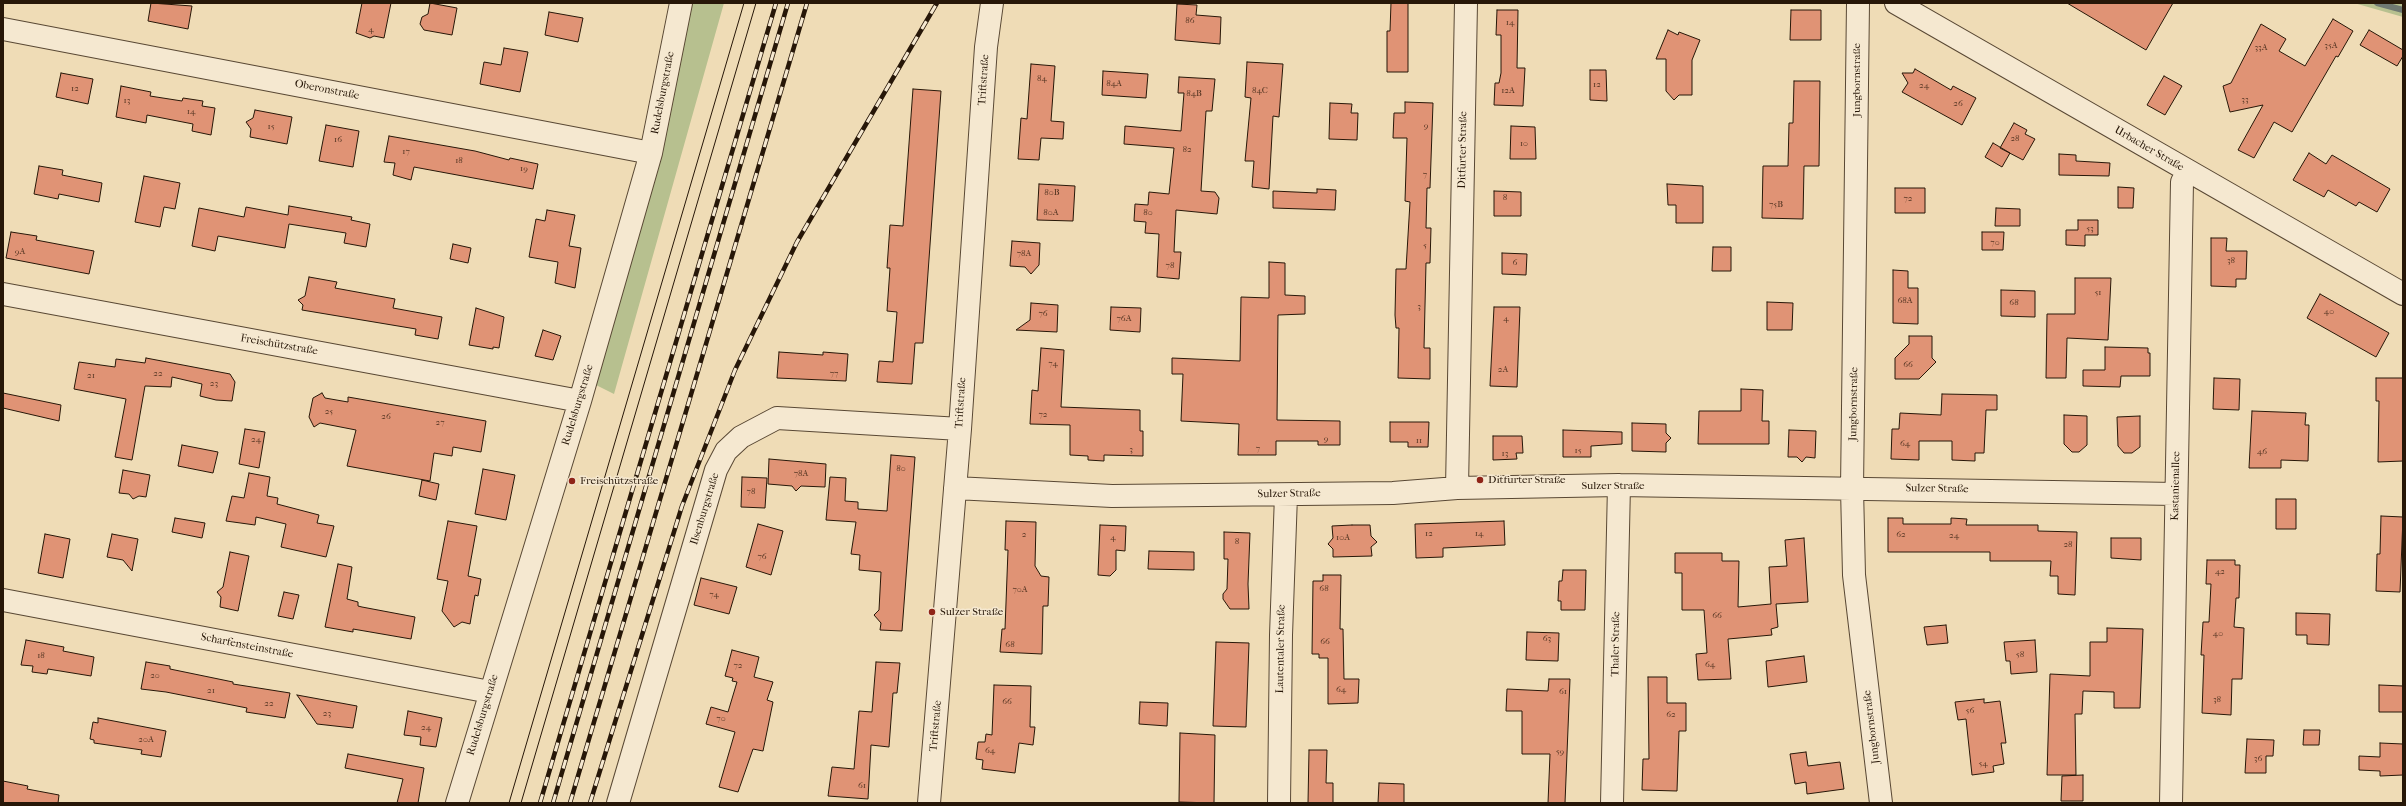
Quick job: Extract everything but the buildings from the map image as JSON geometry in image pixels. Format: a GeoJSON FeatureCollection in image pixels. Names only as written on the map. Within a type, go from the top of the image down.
{"type":"FeatureCollection","features":[{"type":"Feature","properties":{"kind":"street","name":"Rudelsburgstraße"},"geometry":{"type":"LineString","coordinates":[[457,803],[580,401],[651,153],[681,3]]}},
{"type":"Feature","properties":{"kind":"street","name":"Triftstraße"},"geometry":{"type":"LineString","coordinates":[[929,803],[960,428],[986,47],[992,3]]}},
{"type":"Feature","properties":{"kind":"street","name":"Ditfurter Straße"},"geometry":{"type":"LineString","coordinates":[[1457,488],[1466,3]]}},
{"type":"Feature","properties":{"kind":"street","name":"Jungbornstraße"},"geometry":{"type":"LineString","coordinates":[[1858,3],[1852,488],[1854,575],[1881,803]]}},
{"type":"Feature","properties":{"kind":"street","name":"Urbacher Straße"},"geometry":{"type":"LineString","coordinates":[[1896,3],[2403,294]]}},
{"type":"Feature","properties":{"kind":"street","name":"Oberonstraße"},"geometry":{"type":"LineString","coordinates":[[3,29],[651,153]]}},
{"type":"Feature","properties":{"kind":"street","name":"Kastanienallee"},"geometry":{"type":"LineString","coordinates":[[2171,803],[2182,182],[2188,171]]}},
{"type":"Feature","properties":{"kind":"street","name":"Freischützstraße"},"geometry":{"type":"LineString","coordinates":[[3,294],[580,401]]}},
{"type":"Feature","properties":{"kind":"street","name":"Ilsenburgstraße"},"geometry":{"type":"LineString","coordinates":[[618,803],[716,470],[726,451],[741,437],[777,418],[960,428]]}},
{"type":"Feature","properties":{"kind":"street","name":"Sulzer Straße"},"geometry":{"type":"LineString","coordinates":[[955,488],[1112,496],[1286,495],[1393,492],[1457,488],[1619,485],[2176,494]]}},
{"type":"Feature","properties":{"kind":"street","name":"Thaler Straße"},"geometry":{"type":"LineString","coordinates":[[1612,803],[1619,485]]}},
{"type":"Feature","properties":{"kind":"street","name":"Lautentaler Straße"},"geometry":{"type":"LineString","coordinates":[[1279,803],[1280,635],[1286,495]]}},
{"type":"Feature","properties":{"kind":"street","name":"Scharfensteinstraße"},"geometry":{"type":"LineString","coordinates":[[3,600],[490,692]]}},
{"type":"Feature","properties":{"kind":"green space"},"geometry":{"type":"Polygon","coordinates":[[[690,3],[724,3],[614,394],[592,383],[690,3]]]}},
{"type":"Feature","properties":{"kind":"green space"},"geometry":{"type":"Polygon","coordinates":[[[2354,3],[2403,3],[2403,17],[2354,3]]]}},
{"type":"Feature","properties":{"kind":"waterway"},"geometry":{"type":"LineString","coordinates":[[2377,3],[2403,10]]}},
{"type":"Feature","properties":{"kind":"tram line"},"geometry":{"type":"LineString","coordinates":[[509,803],[744,3]]}},
{"type":"Feature","properties":{"kind":"tram line"},"geometry":{"type":"LineString","coordinates":[[521,803],[756,3]]}},
{"type":"Feature","properties":{"kind":"railway"},"geometry":{"type":"LineString","coordinates":[[540,803],[776,3]]}},
{"type":"Feature","properties":{"kind":"railway"},"geometry":{"type":"LineString","coordinates":[[553,803],[788,3]]}},
{"type":"Feature","properties":{"kind":"railway"},"geometry":{"type":"LineString","coordinates":[[570,803],[807,3]]}},
{"type":"Feature","properties":{"kind":"railway"},"geometry":{"type":"LineString","coordinates":[[590,803],[682,506],[735,370],[797,242],[937,3]]}},
{"type":"Feature","properties":{"kind":"place","name":"Ditfurter Straße"},"geometry":{"type":"Point","coordinates":[1480,480]}},
{"type":"Feature","properties":{"kind":"place","name":"Freischützstraße"},"geometry":{"type":"Point","coordinates":[572,481]}},
{"type":"Feature","properties":{"kind":"place","name":"Sulzer Straße"},"geometry":{"type":"Point","coordinates":[932,612]}}]}
